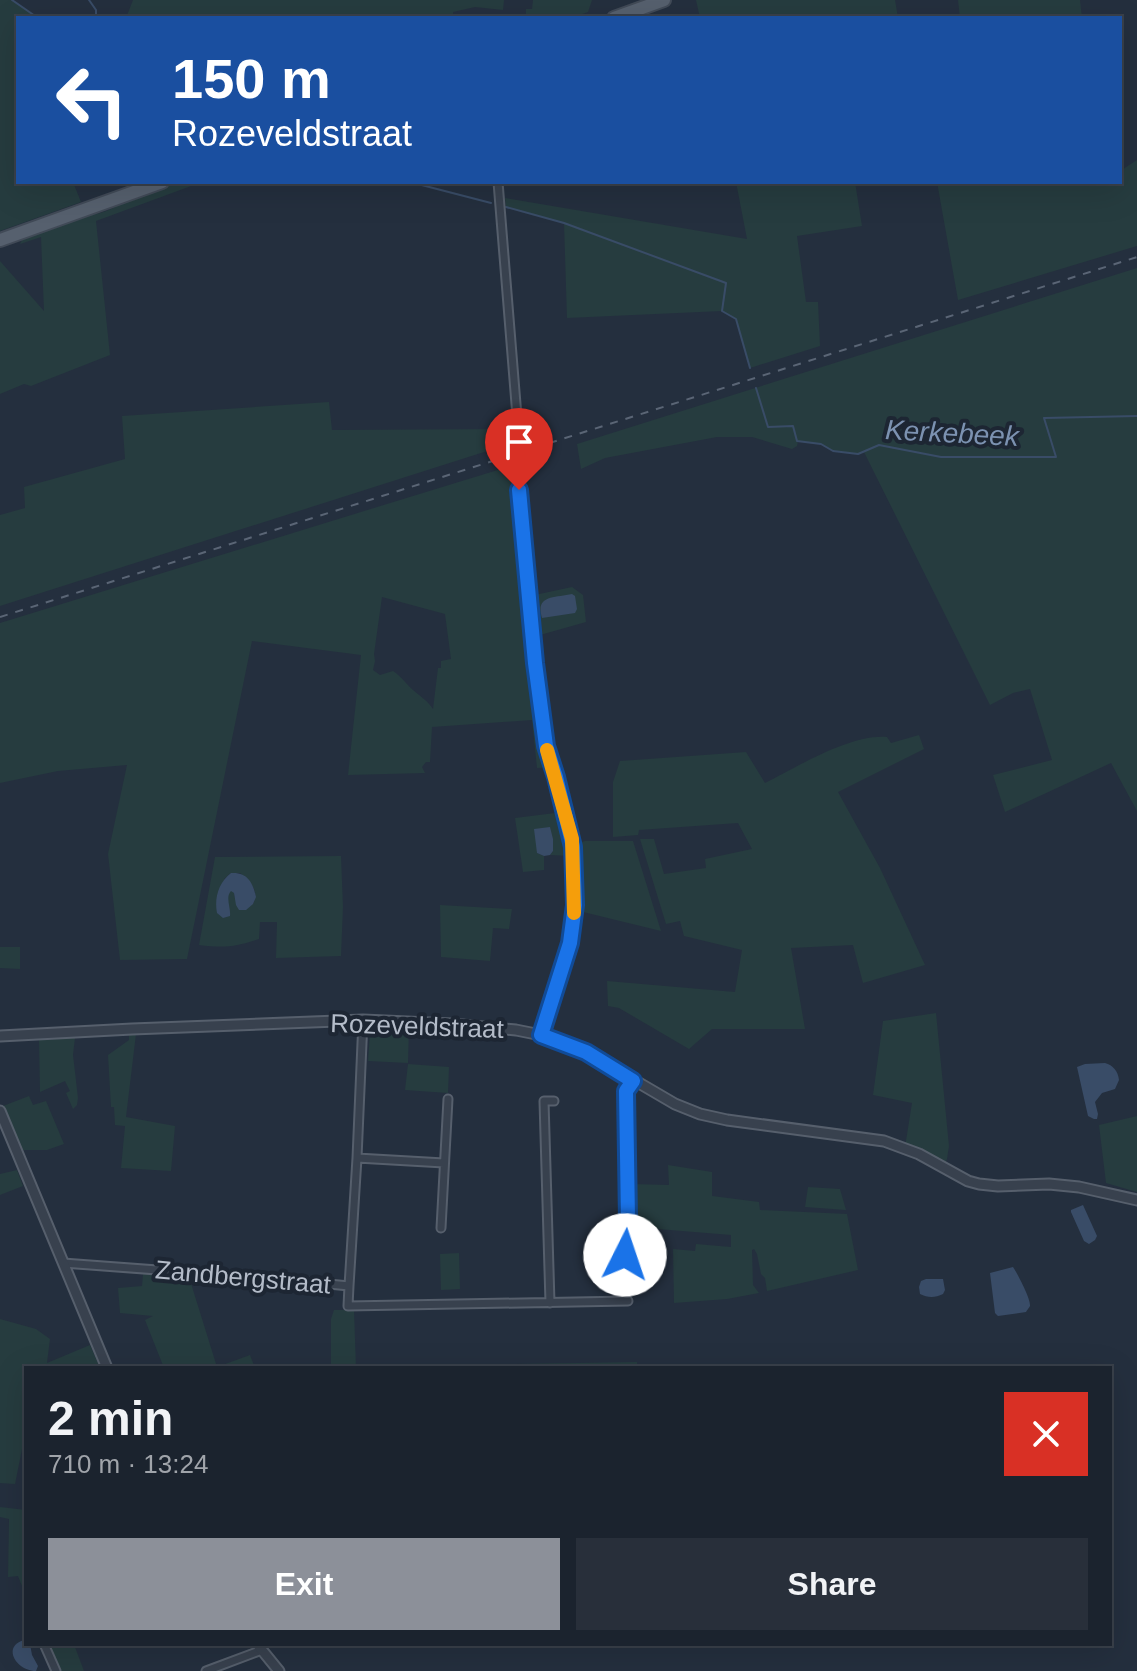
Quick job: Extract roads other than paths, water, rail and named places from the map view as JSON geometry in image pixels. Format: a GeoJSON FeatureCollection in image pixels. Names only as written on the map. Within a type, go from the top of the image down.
{"type":"FeatureCollection","features":[{"type":"Feature","properties":{"kind":"main road"},"geometry":{"type":"LineString","coordinates":[[620,16],[664,0]]}},
{"type":"Feature","properties":{"kind":"main road"},"geometry":{"type":"LineString","coordinates":[[0,240],[156,184]]}},
{"type":"Feature","properties":{"kind":"street"},"geometry":{"type":"LineString","coordinates":[[498,184],[519,441]]}},
{"type":"Feature","properties":{"kind":"street"},"geometry":{"type":"LineString","coordinates":[[517,464],[535,663],[546,746],[573,847],[573,927],[541,1035]]}},
{"type":"Feature","properties":{"kind":"street","name":"Rozeveldstraat"},"geometry":{"type":"LineString","coordinates":[[0,1036],[363,1020],[516,1030],[541,1035],[586,1052],[675,1104],[700,1114],[900,1145],[979,1184],[1079,1187],[1137,1200]]}},
{"type":"Feature","properties":{"kind":"street","name":"Zandbergstraat"},"geometry":{"type":"LineString","coordinates":[[63,1263],[349,1286],[363,1020]]}},
{"type":"Feature","properties":{"kind":"street"},"geometry":{"type":"LineString","coordinates":[[625,1255],[625,1226],[628,1220],[626,1091],[633,1081]]}},
{"type":"Feature","properties":{"kind":"street"},"geometry":{"type":"LineString","coordinates":[[441,1228],[448,1099]]}},
{"type":"Feature","properties":{"kind":"street"},"geometry":{"type":"LineString","coordinates":[[550,1303],[544,1101],[554,1101]]}},
{"type":"Feature","properties":{"kind":"street"},"geometry":{"type":"LineString","coordinates":[[0,1111],[106,1366]]}},
{"type":"Feature","properties":{"kind":"street"},"geometry":{"type":"LineString","coordinates":[[357,1158],[444,1163]]}},
{"type":"Feature","properties":{"kind":"street"},"geometry":{"type":"LineString","coordinates":[[348,1306],[349,1286]]}},
{"type":"Feature","properties":{"kind":"street","name":"Zandbergstraat"},"geometry":{"type":"LineString","coordinates":[[337,1306],[628,1301]]}},
{"type":"Feature","properties":{"kind":"street"},"geometry":{"type":"LineString","coordinates":[[45,1646],[56,1671]]}},
{"type":"Feature","properties":{"kind":"street"},"geometry":{"type":"LineString","coordinates":[[206,1671],[259,1647],[279,1671]]}},
{"type":"Feature","properties":{"kind":"water"},"geometry":{"type":"Polygon","coordinates":[[[572,594],[575,596],[575,613],[542,618],[541,605],[544,601],[572,594]]]}},
{"type":"Feature","properties":{"kind":"water"},"geometry":{"type":"Polygon","coordinates":[[[550,827],[553,851],[544,856],[537,853],[534,829],[550,827]]]}},
{"type":"Feature","properties":{"kind":"water"},"geometry":{"type":"Polygon","coordinates":[[[231,873],[248,879],[256,897],[246,910],[239,910],[231,891],[228,899],[230,916],[223,918],[217,913],[217,896],[223,881],[231,873]]]}},
{"type":"Feature","properties":{"kind":"water"},"geometry":{"type":"Polygon","coordinates":[[[1105,1063],[1115,1069],[1119,1080],[1115,1089],[1102,1093],[1095,1102],[1098,1114],[1094,1119],[1088,1116],[1077,1067],[1105,1063]]]}},
{"type":"Feature","properties":{"kind":"water"},"geometry":{"type":"Polygon","coordinates":[[[1083,1205],[1097,1236],[1089,1244],[1084,1241],[1071,1212],[1083,1205]]]}},
{"type":"Feature","properties":{"kind":"water"},"geometry":{"type":"Polygon","coordinates":[[[1013,1267],[1030,1306],[1026,1312],[998,1316],[995,1313],[990,1273],[1013,1267]]]}},
{"type":"Feature","properties":{"kind":"water"},"geometry":{"type":"Polygon","coordinates":[[[943,1279],[943,1294],[932,1297],[920,1294],[921,1281],[943,1279]]]}},
{"type":"Feature","properties":{"kind":"water"},"geometry":{"type":"Polygon","coordinates":[[[24,1640],[24,1646],[30,1646],[38,1666],[36,1671],[23,1667],[14,1658],[17,1643],[24,1640]]]}},
{"type":"Feature","properties":{"kind":"waterway","name":"Kerkebeek"},"geometry":{"type":"LineString","coordinates":[[12,0],[35,16]]}},
{"type":"Feature","properties":{"kind":"waterway"},"geometry":{"type":"LineString","coordinates":[[89,0],[96,10],[96,16]]}},
{"type":"Feature","properties":{"kind":"waterway","name":"Kerkebeek"},"geometry":{"type":"LineString","coordinates":[[418,184],[491,203]]}},
{"type":"Feature","properties":{"kind":"waterway","name":"Kerkebeek"},"geometry":{"type":"LineString","coordinates":[[506,207],[564,223],[726,283],[722,311],[736,319],[750,368]]}},
{"type":"Feature","properties":{"kind":"waterway","name":"Kerkebeek"},"geometry":{"type":"LineString","coordinates":[[756,388],[768,427],[793,426],[797,441],[858,454],[879,445],[941,457],[1056,457],[1044,418],[1137,416]]}},
{"type":"Feature","properties":{"kind":"railway"},"geometry":{"type":"LineString","coordinates":[[0,617],[1137,257]]}}]}
